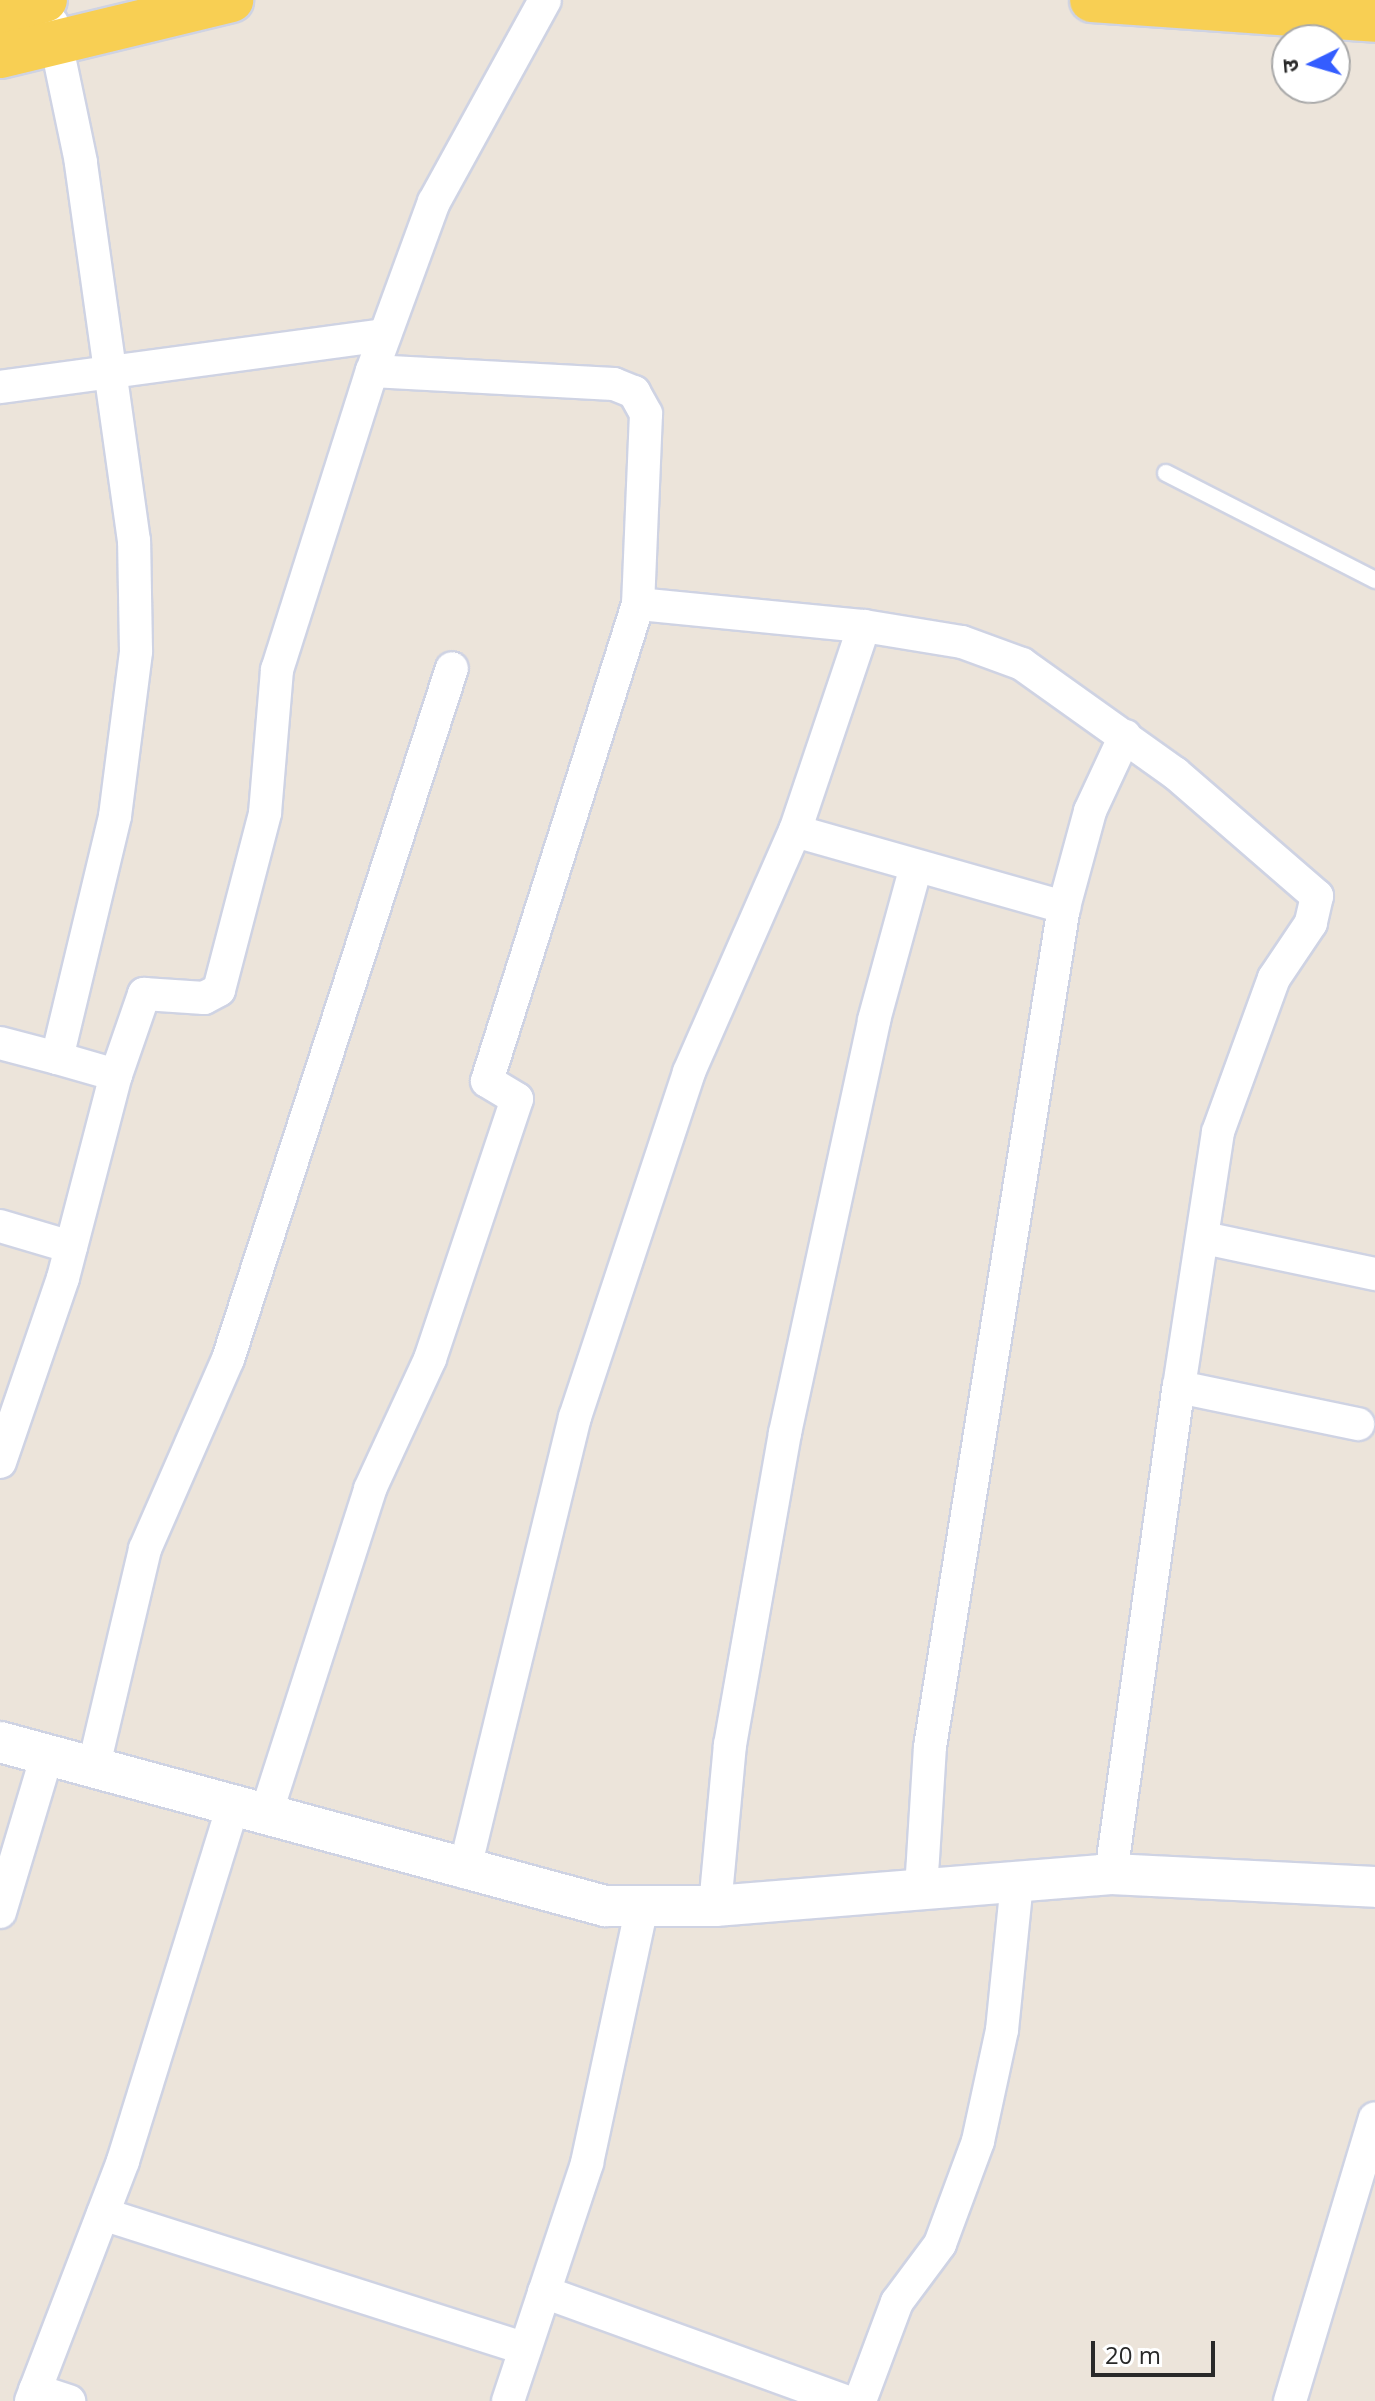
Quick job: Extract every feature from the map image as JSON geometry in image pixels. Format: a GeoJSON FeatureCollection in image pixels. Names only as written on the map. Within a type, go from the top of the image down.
{"type":"FeatureCollection","features":[{"type":"Feature","properties":{"kind":"main road"},"geometry":{"type":"LineString","coordinates":[[0,14],[231,0]]}},
{"type":"Feature","properties":{"kind":"main road"},"geometry":{"type":"LineString","coordinates":[[1092,0],[1375,20]]}},
{"type":"Feature","properties":{"kind":"main road"},"geometry":{"type":"LineString","coordinates":[[0,56],[49,13]]}},
{"type":"Feature","properties":{"kind":"street"},"geometry":{"type":"LineString","coordinates":[[0,1462],[71,1247],[116,1075],[144,994],[204,998],[219,990],[265,813],[277,670],[372,371],[434,202],[545,0]]}},
{"type":"Feature","properties":{"kind":"street"},"geometry":{"type":"LineString","coordinates":[[49,13],[110,369],[134,541],[136,651],[115,816],[57,1058]]}},
{"type":"Feature","properties":{"kind":"street"},"geometry":{"type":"LineString","coordinates":[[0,387],[110,369],[385,335]]}},
{"type":"Feature","properties":{"kind":"street"},"geometry":{"type":"LineString","coordinates":[[69,2401],[33,2396],[370,1489],[430,1359],[517,1099],[487,1081],[638,604],[644,400],[614,384],[372,371]]}},
{"type":"Feature","properties":{"kind":"street"},"geometry":{"type":"LineString","coordinates":[[638,604],[864,626],[998,652],[1125,736],[1317,896],[1315,915],[1274,978],[1236,1068],[1218,1132],[1111,1874]]}},
{"type":"Feature","properties":{"kind":"street"},"geometry":{"type":"LineString","coordinates":[[464,1872],[575,1417],[689,1072],[795,831],[864,626]]}},
{"type":"Feature","properties":{"kind":"street"},"geometry":{"type":"LineString","coordinates":[[94,1765],[145,1549],[228,1359],[452,668]]}},
{"type":"Feature","properties":{"kind":"street"},"geometry":{"type":"LineString","coordinates":[[921,1890],[930,1747],[1064,907],[1090,811],[1125,736]]}},
{"type":"Feature","properties":{"kind":"street"},"geometry":{"type":"LineString","coordinates":[[795,831],[915,870],[1064,907]]}},
{"type":"Feature","properties":{"kind":"street"},"geometry":{"type":"LineString","coordinates":[[715,1906],[730,1745],[785,1433],[874,1020],[915,870]]}},
{"type":"Feature","properties":{"kind":"street"},"geometry":{"type":"LineString","coordinates":[[0,1043],[116,1075]]}},
{"type":"Feature","properties":{"kind":"street"},"geometry":{"type":"LineString","coordinates":[[0,1226],[71,1247]]}},
{"type":"Feature","properties":{"kind":"street"},"geometry":{"type":"LineString","coordinates":[[1204,1238],[1375,1274]]}},
{"type":"Feature","properties":{"kind":"street"},"geometry":{"type":"LineString","coordinates":[[1179,1387],[1358,1424]]}},
{"type":"Feature","properties":{"kind":"street"},"geometry":{"type":"LineString","coordinates":[[0,1742],[48,1752],[464,1872],[605,1906],[715,1906],[1111,1874],[1375,1887]]}},
{"type":"Feature","properties":{"kind":"street"},"geometry":{"type":"LineString","coordinates":[[0,1912],[48,1752]]}},
{"type":"Feature","properties":{"kind":"street"},"geometry":{"type":"LineString","coordinates":[[860,2401],[897,2302],[940,2244],[978,2141],[1002,2030],[1017,1882]]}},
{"type":"Feature","properties":{"kind":"street"},"geometry":{"type":"LineString","coordinates":[[508,2401],[587,2163],[642,1907]]}},
{"type":"Feature","properties":{"kind":"street"},"geometry":{"type":"LineString","coordinates":[[1290,2401],[1375,2118]]}},
{"type":"Feature","properties":{"kind":"street"},"geometry":{"type":"LineString","coordinates":[[103,2214],[525,2349]]}},
{"type":"Feature","properties":{"kind":"street"},"geometry":{"type":"LineString","coordinates":[[544,2292],[845,2401]]}},
{"type":"Feature","properties":{"kind":"lane"},"geometry":{"type":"LineString","coordinates":[[1166,473],[1375,580]]}}]}
